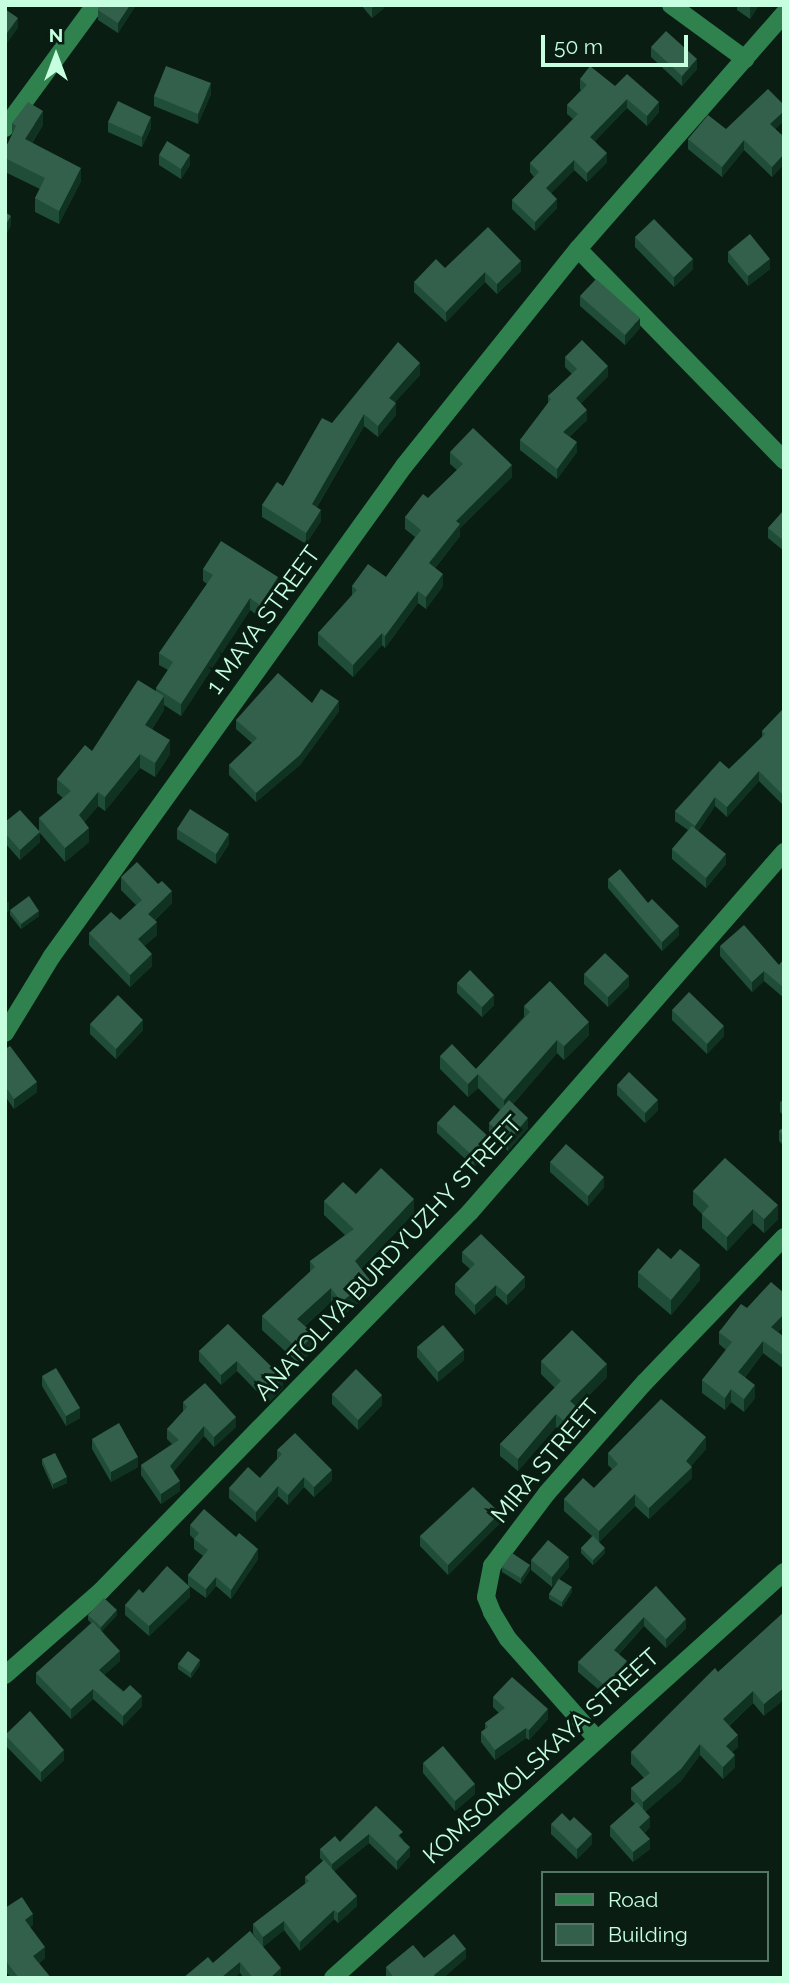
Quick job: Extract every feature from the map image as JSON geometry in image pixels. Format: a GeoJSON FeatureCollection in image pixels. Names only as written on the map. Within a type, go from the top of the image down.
{"type":"FeatureCollection","features":[{"type":"Feature","properties":{"kind":"street"},"geometry":{"type":"LineString","coordinates":[[5,128],[95,5]]}},
{"type":"Feature","properties":{"kind":"street"},"geometry":{"type":"LineString","coordinates":[[671,5],[745,59]]}},
{"type":"Feature","properties":{"kind":"street","name":"1 MAYA STREET"},"geometry":{"type":"LineString","coordinates":[[5,1033],[52,956],[404,466],[579,249],[784,14]]}},
{"type":"Feature","properties":{"kind":"street"},"geometry":{"type":"LineString","coordinates":[[579,249],[784,460]]}},
{"type":"Feature","properties":{"kind":"street","name":"ANATOLIYA BURDYUZHY STREET"},"geometry":{"type":"LineString","coordinates":[[5,1675],[101,1591],[470,1212],[784,852]]}},
{"type":"Feature","properties":{"kind":"street","name":"MIRA STREET"},"geometry":{"type":"LineString","coordinates":[[596,1738],[508,1639],[486,1597],[492,1566],[547,1493],[645,1382],[784,1237]]}},
{"type":"Feature","properties":{"kind":"street","name":"KOMSOMOLSKAYA STREET"},"geometry":{"type":"LineString","coordinates":[[333,1978],[596,1738],[784,1572]]}},
{"type":"Feature","properties":{"kind":"building"},"geometry":{"type":"Polygon","coordinates":[[[100,5],[130,5],[118,23],[98,10],[100,5]]]}},
{"type":"Feature","properties":{"kind":"building"},"geometry":{"type":"Polygon","coordinates":[[[5,9],[18,18],[5,36],[5,9]]]}},
{"type":"Feature","properties":{"kind":"building"},"geometry":{"type":"Polygon","coordinates":[[[666,31],[697,59],[682,76],[651,47],[666,31]]]}},
{"type":"Feature","properties":{"kind":"building"},"geometry":{"type":"Polygon","coordinates":[[[166,66],[211,83],[198,114],[154,96],[166,66]]]}},
{"type":"Feature","properties":{"kind":"building"},"geometry":{"type":"Polygon","coordinates":[[[590,66],[615,86],[627,74],[659,102],[647,116],[627,99],[590,137],[607,153],[587,173],[574,160],[546,188],[557,199],[535,222],[512,200],[539,172],[530,163],[578,114],[567,105],[587,85],[580,79],[590,66]]]}},
{"type":"Feature","properties":{"kind":"building"},"geometry":{"type":"Polygon","coordinates":[[[768,89],[784,105],[784,111],[770,124],[784,137],[784,154],[772,167],[744,140],[722,167],[688,139],[708,115],[726,129],[768,89]]]}},
{"type":"Feature","properties":{"kind":"building"},"geometry":{"type":"Polygon","coordinates":[[[118,101],[151,117],[142,137],[108,122],[118,101]]]}},
{"type":"Feature","properties":{"kind":"building"},"geometry":{"type":"Polygon","coordinates":[[[28,102],[43,111],[25,139],[81,168],[59,211],[35,198],[45,178],[5,158],[5,149],[16,126],[12,123],[28,102]]]}},
{"type":"Feature","properties":{"kind":"building"},"geometry":{"type":"Polygon","coordinates":[[[167,141],[190,155],[181,169],[159,155],[167,141]]]}},
{"type":"Feature","properties":{"kind":"building"},"geometry":{"type":"Polygon","coordinates":[[[5,212],[11,216],[5,226],[5,212]]]}},
{"type":"Feature","properties":{"kind":"building"},"geometry":{"type":"Polygon","coordinates":[[[654,219],[693,259],[674,277],[635,237],[654,219]]]}},
{"type":"Feature","properties":{"kind":"building"},"geometry":{"type":"Polygon","coordinates":[[[488,227],[521,261],[497,284],[485,272],[446,312],[414,282],[436,259],[445,268],[488,227]]]}},
{"type":"Feature","properties":{"kind":"building"},"geometry":{"type":"Polygon","coordinates":[[[750,234],[770,259],[748,276],[728,252],[750,234]]]}},
{"type":"Feature","properties":{"kind":"building"},"geometry":{"type":"Polygon","coordinates":[[[596,279],[640,318],[625,335],[580,296],[596,279]]]}},
{"type":"Feature","properties":{"kind":"building"},"geometry":{"type":"Polygon","coordinates":[[[582,340],[608,366],[576,398],[587,410],[563,432],[577,442],[557,469],[520,440],[551,399],[548,396],[577,369],[565,357],[582,340]]]}},
{"type":"Feature","properties":{"kind":"building"},"geometry":{"type":"Polygon","coordinates":[[[398,342],[420,363],[389,398],[396,403],[378,426],[364,414],[312,504],[321,510],[306,533],[262,505],[277,482],[283,486],[322,418],[332,423],[398,342]]]}},
{"type":"Feature","properties":{"kind":"building"},"geometry":{"type":"Polygon","coordinates":[[[473,428],[512,465],[456,521],[460,524],[429,563],[443,574],[426,597],[418,591],[385,636],[382,633],[353,665],[318,633],[357,590],[352,586],[368,564],[386,577],[421,530],[405,517],[423,494],[428,498],[463,464],[450,452],[473,428]]]}},
{"type":"Feature","properties":{"kind":"building"},"geometry":{"type":"Polygon","coordinates":[[[784,510],[784,541],[768,528],[784,510]]]}},
{"type":"Feature","properties":{"kind":"building"},"geometry":{"type":"Polygon","coordinates":[[[221,541],[278,577],[260,605],[250,598],[181,704],[156,688],[173,662],[159,653],[213,575],[203,569],[221,541]]]}},
{"type":"Feature","properties":{"kind":"building"},"geometry":{"type":"Polygon","coordinates":[[[278,673],[312,703],[321,689],[339,701],[300,755],[256,793],[229,765],[257,738],[236,720],[278,673]]]}},
{"type":"Feature","properties":{"kind":"building"},"geometry":{"type":"Polygon","coordinates":[[[138,680],[164,696],[145,725],[170,740],[155,763],[140,754],[105,797],[98,792],[79,815],[89,828],[65,848],[39,818],[71,791],[57,779],[85,745],[92,751],[138,680]]]}},
{"type":"Feature","properties":{"kind":"building"},"geometry":{"type":"Polygon","coordinates":[[[784,708],[782,794],[759,771],[727,807],[715,797],[695,826],[675,811],[720,761],[729,769],[765,734],[762,731],[784,708]]]}},
{"type":"Feature","properties":{"kind":"building"},"geometry":{"type":"Polygon","coordinates":[[[190,809],[229,834],[216,854],[177,829],[190,809]]]}},
{"type":"Feature","properties":{"kind":"building"},"geometry":{"type":"Polygon","coordinates":[[[20,810],[40,832],[20,850],[5,833],[5,822],[20,810]]]}},
{"type":"Feature","properties":{"kind":"building"},"geometry":{"type":"Polygon","coordinates":[[[692,826],[726,854],[706,878],[672,849],[692,826]]]}},
{"type":"Feature","properties":{"kind":"building"},"geometry":{"type":"Polygon","coordinates":[[[137,862],[158,884],[162,881],[172,891],[148,914],[157,922],[138,939],[152,954],[130,975],[89,933],[111,912],[120,920],[142,900],[121,877],[137,862]]]}},
{"type":"Feature","properties":{"kind":"building"},"geometry":{"type":"Polygon","coordinates":[[[620,869],[648,903],[652,899],[679,926],[662,942],[608,879],[620,869]]]}},
{"type":"Feature","properties":{"kind":"building"},"geometry":{"type":"Polygon","coordinates":[[[29,896],[39,911],[21,924],[10,910],[29,896]]]}},
{"type":"Feature","properties":{"kind":"building"},"geometry":{"type":"Polygon","coordinates":[[[744,925],[779,965],[784,959],[784,988],[764,971],[752,982],[720,946],[744,925]]]}},
{"type":"Feature","properties":{"kind":"building"},"geometry":{"type":"Polygon","coordinates":[[[605,953],[629,976],[608,997],[584,974],[605,953]]]}},
{"type":"Feature","properties":{"kind":"building"},"geometry":{"type":"Polygon","coordinates":[[[470,970],[494,995],[482,1007],[457,983],[470,970]]]}},
{"type":"Feature","properties":{"kind":"building"},"geometry":{"type":"Polygon","coordinates":[[[550,981],[589,1022],[564,1046],[557,1040],[504,1100],[478,1074],[468,1084],[440,1056],[452,1044],[476,1069],[530,1012],[524,1006],[550,981]]]}},
{"type":"Feature","properties":{"kind":"building"},"geometry":{"type":"Polygon","coordinates":[[[689,992],[724,1026],[707,1044],[672,1010],[689,992]]]}},
{"type":"Feature","properties":{"kind":"building"},"geometry":{"type":"Polygon","coordinates":[[[118,995],[143,1020],[116,1049],[90,1024],[118,995]]]}},
{"type":"Feature","properties":{"kind":"building"},"geometry":{"type":"Polygon","coordinates":[[[10,1046],[37,1082],[14,1099],[5,1086],[5,1049],[10,1046]]]}},
{"type":"Feature","properties":{"kind":"building"},"geometry":{"type":"Polygon","coordinates":[[[629,1072],[658,1100],[645,1113],[617,1085],[629,1072]]]}},
{"type":"Feature","properties":{"kind":"building"},"geometry":{"type":"Polygon","coordinates":[[[509,1100],[528,1118],[508,1141],[489,1123],[509,1100]]]}},
{"type":"Feature","properties":{"kind":"building"},"geometry":{"type":"Polygon","coordinates":[[[454,1105],[491,1139],[474,1157],[437,1123],[454,1105]]]}},
{"type":"Feature","properties":{"kind":"building"},"geometry":{"type":"Polygon","coordinates":[[[566,1144],[604,1177],[588,1196],[550,1162],[566,1144]]]}},
{"type":"Feature","properties":{"kind":"building"},"geometry":{"type":"Polygon","coordinates":[[[725,1158],[778,1205],[764,1219],[753,1209],[727,1237],[702,1214],[709,1206],[693,1191],[725,1158]]]}},
{"type":"Feature","properties":{"kind":"building"},"geometry":{"type":"Polygon","coordinates":[[[381,1168],[414,1199],[355,1261],[370,1280],[341,1302],[331,1288],[297,1319],[314,1334],[299,1350],[262,1316],[315,1267],[310,1261],[354,1229],[324,1201],[343,1182],[356,1194],[381,1168]]]}},
{"type":"Feature","properties":{"kind":"building"},"geometry":{"type":"Polygon","coordinates":[[[481,1234],[525,1277],[507,1295],[496,1285],[475,1305],[455,1284],[475,1264],[462,1252],[481,1234]]]}},
{"type":"Feature","properties":{"kind":"building"},"geometry":{"type":"Polygon","coordinates":[[[658,1248],[671,1259],[680,1249],[700,1265],[671,1300],[638,1272],[658,1248]]]}},
{"type":"Feature","properties":{"kind":"building"},"geometry":{"type":"Polygon","coordinates":[[[771,1282],[784,1293],[784,1314],[771,1327],[784,1337],[784,1356],[763,1341],[738,1372],[755,1385],[744,1399],[731,1389],[725,1398],[702,1380],[732,1342],[719,1332],[741,1304],[747,1308],[771,1282]]]}},
{"type":"Feature","properties":{"kind":"building"},"geometry":{"type":"Polygon","coordinates":[[[228,1324],[283,1378],[268,1393],[237,1361],[221,1375],[199,1351],[228,1324]]]}},
{"type":"Feature","properties":{"kind":"building"},"geometry":{"type":"Polygon","coordinates":[[[443,1325],[464,1350],[438,1372],[417,1347],[443,1325]]]}},
{"type":"Feature","properties":{"kind":"building"},"geometry":{"type":"Polygon","coordinates":[[[572,1330],[607,1364],[570,1401],[585,1414],[572,1428],[556,1414],[518,1459],[500,1444],[561,1381],[541,1361],[572,1330]]]}},
{"type":"Feature","properties":{"kind":"building"},"geometry":{"type":"Polygon","coordinates":[[[56,1368],[80,1408],[66,1416],[42,1376],[56,1368]]]}},
{"type":"Feature","properties":{"kind":"building"},"geometry":{"type":"Polygon","coordinates":[[[356,1369],[382,1395],[358,1420],[332,1394],[356,1369]]]}},
{"type":"Feature","properties":{"kind":"building"},"geometry":{"type":"Polygon","coordinates":[[[205,1383],[236,1417],[214,1437],[204,1426],[170,1466],[180,1481],[161,1494],[141,1465],[179,1440],[167,1429],[187,1407],[183,1402],[205,1383]]]}},
{"type":"Feature","properties":{"kind":"building"},"geometry":{"type":"Polygon","coordinates":[[[661,1399],[706,1437],[686,1461],[692,1467],[649,1508],[635,1494],[599,1531],[564,1499],[583,1478],[594,1488],[618,1464],[608,1453],[661,1399]]]}},
{"type":"Feature","properties":{"kind":"building"},"geometry":{"type":"Polygon","coordinates":[[[119,1423],[138,1457],[111,1472],[92,1439],[119,1423]]]}},
{"type":"Feature","properties":{"kind":"building"},"geometry":{"type":"Polygon","coordinates":[[[295,1433],[332,1470],[314,1487],[304,1477],[288,1495],[278,1486],[256,1512],[229,1488],[248,1467],[260,1478],[282,1454],[277,1450],[295,1433]]]}},
{"type":"Feature","properties":{"kind":"building"},"geometry":{"type":"Polygon","coordinates":[[[55,1453],[67,1477],[53,1484],[42,1459],[55,1453]]]}},
{"type":"Feature","properties":{"kind":"building"},"geometry":{"type":"Polygon","coordinates":[[[473,1487],[500,1513],[448,1565],[420,1536],[473,1487]]]}},
{"type":"Feature","properties":{"kind":"building"},"geometry":{"type":"Polygon","coordinates":[[[204,1509],[236,1537],[239,1533],[258,1549],[231,1590],[216,1577],[206,1589],[188,1575],[208,1550],[194,1539],[199,1533],[190,1525],[204,1509]]]}},
{"type":"Feature","properties":{"kind":"building"},"geometry":{"type":"Polygon","coordinates":[[[593,1536],[605,1548],[593,1560],[581,1548],[593,1536]]]}},
{"type":"Feature","properties":{"kind":"building"},"geometry":{"type":"Polygon","coordinates":[[[548,1540],[569,1557],[552,1577],[531,1560],[548,1540]]]}},
{"type":"Feature","properties":{"kind":"building"},"geometry":{"type":"Polygon","coordinates":[[[512,1553],[530,1565],[521,1578],[502,1567],[512,1553]]]}},
{"type":"Feature","properties":{"kind":"building"},"geometry":{"type":"Polygon","coordinates":[[[167,1566],[190,1587],[149,1626],[125,1605],[139,1589],[143,1593],[167,1566]]]}},
{"type":"Feature","properties":{"kind":"building"},"geometry":{"type":"Polygon","coordinates":[[[559,1579],[572,1587],[562,1602],[549,1594],[559,1579]]]}},
{"type":"Feature","properties":{"kind":"building"},"geometry":{"type":"Polygon","coordinates":[[[656,1586],[686,1619],[666,1639],[644,1617],[614,1650],[627,1661],[605,1686],[578,1662],[656,1586]]]}},
{"type":"Feature","properties":{"kind":"building"},"geometry":{"type":"Polygon","coordinates":[[[104,1598],[117,1610],[101,1627],[88,1615],[104,1598]]]}},
{"type":"Feature","properties":{"kind":"building"},"geometry":{"type":"Polygon","coordinates":[[[784,1612],[784,1688],[764,1704],[753,1691],[723,1719],[738,1735],[726,1746],[735,1755],[723,1767],[700,1744],[681,1769],[643,1802],[631,1788],[650,1773],[631,1752],[715,1668],[718,1672],[784,1612]]]}},
{"type":"Feature","properties":{"kind":"building"},"geometry":{"type":"Polygon","coordinates":[[[93,1622],[120,1651],[99,1670],[123,1692],[130,1685],[142,1696],[123,1716],[93,1689],[71,1709],[36,1673],[93,1622]]]}},
{"type":"Feature","properties":{"kind":"building"},"geometry":{"type":"Polygon","coordinates":[[[188,1651],[200,1660],[191,1673],[178,1664],[188,1651]]]}},
{"type":"Feature","properties":{"kind":"building"},"geometry":{"type":"Polygon","coordinates":[[[512,1677],[548,1709],[529,1730],[526,1728],[495,1750],[481,1732],[488,1727],[485,1723],[505,1708],[493,1697],[512,1677]]]}},
{"type":"Feature","properties":{"kind":"building"},"geometry":{"type":"Polygon","coordinates":[[[30,1711],[64,1750],[41,1772],[5,1735],[30,1711]]]}},
{"type":"Feature","properties":{"kind":"building"},"geometry":{"type":"Polygon","coordinates":[[[443,1746],[475,1784],[455,1801],[423,1763],[443,1746]]]}},
{"type":"Feature","properties":{"kind":"building"},"geometry":{"type":"Polygon","coordinates":[[[637,1802],[650,1817],[639,1827],[650,1839],[633,1852],[610,1826],[637,1802]]]}},
{"type":"Feature","properties":{"kind":"building"},"geometry":{"type":"Polygon","coordinates":[[[376,1806],[403,1832],[398,1836],[410,1847],[397,1861],[369,1834],[332,1864],[320,1849],[335,1836],[340,1842],[376,1806]]]}},
{"type":"Feature","properties":{"kind":"building"},"geometry":{"type":"Polygon","coordinates":[[[562,1813],[570,1821],[574,1817],[592,1834],[577,1849],[551,1824],[562,1813]]]}},
{"type":"Feature","properties":{"kind":"building"},"geometry":{"type":"Polygon","coordinates":[[[324,1860],[357,1896],[338,1913],[334,1910],[300,1942],[284,1921],[263,1937],[253,1924],[309,1881],[305,1877],[324,1860]]]}},
{"type":"Feature","properties":{"kind":"building"},"geometry":{"type":"Polygon","coordinates":[[[22,1897],[33,1914],[25,1920],[45,1947],[33,1956],[51,1978],[19,1978],[5,1960],[5,1908],[22,1897]]]}},
{"type":"Feature","properties":{"kind":"building"},"geometry":{"type":"Polygon","coordinates":[[[250,1931],[281,1968],[270,1978],[253,1978],[240,1962],[221,1978],[183,1978],[208,1957],[213,1963],[250,1931]]]}},
{"type":"Feature","properties":{"kind":"building"},"geometry":{"type":"Polygon","coordinates":[[[454,1934],[466,1949],[434,1975],[436,1978],[394,1978],[386,1967],[413,1945],[424,1958],[454,1934]]]}}]}
